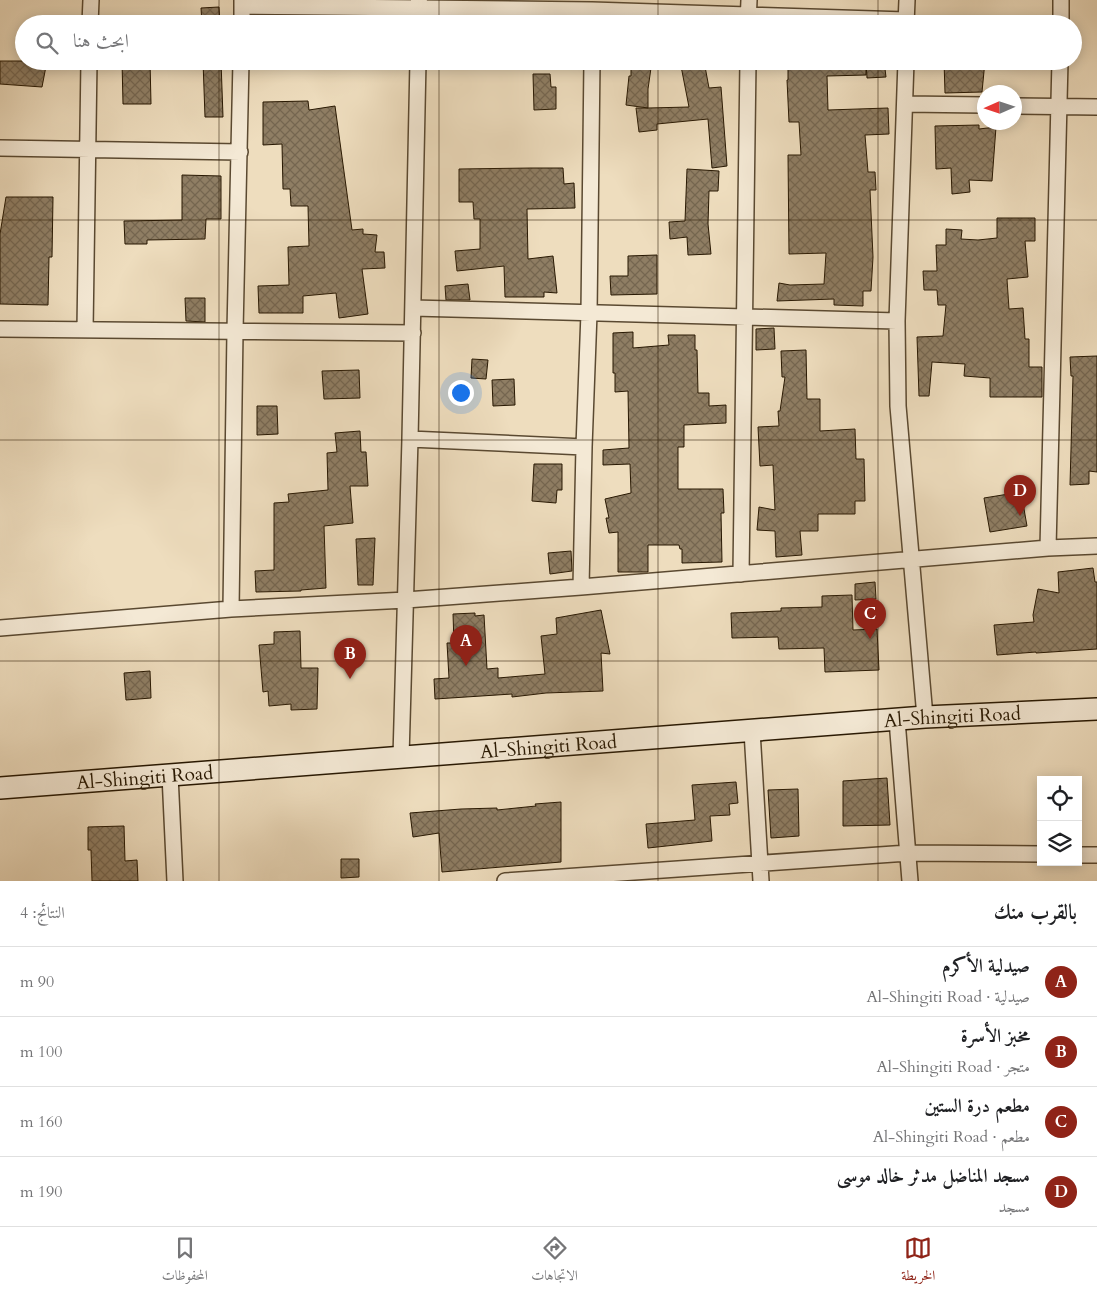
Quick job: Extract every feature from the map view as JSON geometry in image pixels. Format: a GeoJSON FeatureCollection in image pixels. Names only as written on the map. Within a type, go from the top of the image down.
{"type":"FeatureCollection","features":[{"type":"Feature","properties":{"kind":"street"},"geometry":{"type":"LineString","coordinates":[[90,15],[91,0]]}},
{"type":"Feature","properties":{"kind":"street"},"geometry":{"type":"LineString","coordinates":[[748,15],[749,0]]}},
{"type":"Feature","properties":{"kind":"street"},"geometry":{"type":"LineString","coordinates":[[906,15],[907,0]]}},
{"type":"Feature","properties":{"kind":"street"},"geometry":{"type":"LineString","coordinates":[[1061,0],[1061,15]]}},
{"type":"Feature","properties":{"kind":"street"},"geometry":{"type":"LineString","coordinates":[[242,3],[419,4],[661,15]]}},
{"type":"Feature","properties":{"kind":"street"},"geometry":{"type":"LineString","coordinates":[[85,330],[90,70]]}},
{"type":"Feature","properties":{"kind":"street"},"geometry":{"type":"LineString","coordinates":[[231,609],[241,70]]}},
{"type":"Feature","properties":{"kind":"street"},"geometry":{"type":"LineString","coordinates":[[401,757],[413,333],[418,70]]}},
{"type":"Feature","properties":{"kind":"street"},"geometry":{"type":"LineString","coordinates":[[581,587],[589,313],[592,70]]}},
{"type":"Feature","properties":{"kind":"street"},"geometry":{"type":"LineString","coordinates":[[741,574],[748,70]]}},
{"type":"Feature","properties":{"kind":"street"},"geometry":{"type":"LineString","coordinates":[[906,70],[897,321],[898,406],[925,717]]}},
{"type":"Feature","properties":{"kind":"street"},"geometry":{"type":"LineString","coordinates":[[1048,548],[1060,70]]}},
{"type":"Feature","properties":{"kind":"street"},"geometry":{"type":"LineString","coordinates":[[905,104],[977,105]]}},
{"type":"Feature","properties":{"kind":"street"},"geometry":{"type":"LineString","coordinates":[[1022,106],[1097,108]]}},
{"type":"Feature","properties":{"kind":"street"},"geometry":{"type":"LineString","coordinates":[[0,148],[240,152]]}},
{"type":"Feature","properties":{"kind":"street"},"geometry":{"type":"LineString","coordinates":[[413,308],[897,321]]}},
{"type":"Feature","properties":{"kind":"street"},"geometry":{"type":"LineString","coordinates":[[0,330],[413,333]]}},
{"type":"Feature","properties":{"kind":"street"},"geometry":{"type":"LineString","coordinates":[[410,439],[584,447]]}},
{"type":"Feature","properties":{"kind":"street"},"geometry":{"type":"LineString","coordinates":[[0,628],[231,609],[406,600],[581,587],[1048,548],[1097,546]]}},
{"type":"Feature","properties":{"kind":"street","name":"Al-Shingiti Road"},"geometry":{"type":"LineString","coordinates":[[0,788],[925,717],[1097,709]]}},
{"type":"Feature","properties":{"kind":"street"},"geometry":{"type":"LineString","coordinates":[[897,720],[910,881]]}},
{"type":"Feature","properties":{"kind":"street"},"geometry":{"type":"LineString","coordinates":[[752,731],[761,881]]}},
{"type":"Feature","properties":{"kind":"street"},"geometry":{"type":"LineString","coordinates":[[170,775],[175,881]]}},
{"type":"Feature","properties":{"kind":"street"},"geometry":{"type":"LineString","coordinates":[[505,881],[604,877],[760,863],[908,854],[1037,854]]}},
{"type":"Feature","properties":{"kind":"street"},"geometry":{"type":"LineString","coordinates":[[1082,855],[1097,855]]}},
{"type":"Feature","properties":{"kind":"building"},"geometry":{"type":"Polygon","coordinates":[[[219,7],[219,15],[201,15],[201,8],[219,7]]]}},
{"type":"Feature","properties":{"kind":"building"},"geometry":{"type":"Polygon","coordinates":[[[0,61],[15,61],[15,70],[45,70],[42,87],[0,84],[0,61]]]}},
{"type":"Feature","properties":{"kind":"building"},"geometry":{"type":"Polygon","coordinates":[[[122,70],[150,70],[151,104],[123,104],[122,70]]]}},
{"type":"Feature","properties":{"kind":"building"},"geometry":{"type":"Polygon","coordinates":[[[203,70],[221,70],[223,117],[205,117],[203,70]]]}},
{"type":"Feature","properties":{"kind":"building"},"geometry":{"type":"Polygon","coordinates":[[[631,70],[651,70],[648,108],[626,105],[629,76],[631,76],[631,70]]]}},
{"type":"Feature","properties":{"kind":"building"},"geometry":{"type":"Polygon","coordinates":[[[682,70],[706,70],[709,88],[721,87],[727,166],[712,168],[708,119],[657,124],[657,130],[639,132],[636,108],[689,107],[682,70]]]}},
{"type":"Feature","properties":{"kind":"building"},"geometry":{"type":"Polygon","coordinates":[[[788,70],[866,70],[866,75],[827,76],[828,110],[888,108],[889,134],[865,135],[868,172],[875,172],[876,190],[870,190],[873,257],[871,291],[863,291],[863,306],[834,305],[834,299],[777,301],[779,283],[790,285],[824,284],[826,253],[789,254],[788,155],[801,155],[799,122],[789,122],[788,70]]]}},
{"type":"Feature","properties":{"kind":"building"},"geometry":{"type":"Polygon","coordinates":[[[867,70],[885,70],[886,77],[867,78],[867,70]]]}},
{"type":"Feature","properties":{"kind":"building"},"geometry":{"type":"Polygon","coordinates":[[[944,70],[984,70],[983,85],[977,85],[977,92],[945,93],[944,70]]]}},
{"type":"Feature","properties":{"kind":"building"},"geometry":{"type":"Polygon","coordinates":[[[533,74],[550,74],[551,87],[556,87],[556,109],[534,110],[533,74]]]}},
{"type":"Feature","properties":{"kind":"building"},"geometry":{"type":"Polygon","coordinates":[[[308,101],[309,110],[335,106],[352,230],[363,229],[363,234],[377,235],[375,252],[384,252],[385,268],[362,269],[368,314],[339,318],[336,293],[303,296],[303,313],[259,313],[258,286],[289,285],[288,247],[309,246],[308,206],[291,206],[290,189],[283,189],[282,144],[263,145],[263,102],[308,101]]]}},
{"type":"Feature","properties":{"kind":"building"},"geometry":{"type":"Polygon","coordinates":[[[977,125],[977,130],[996,130],[992,181],[969,180],[970,192],[952,194],[951,168],[936,169],[935,126],[977,125]]]}},
{"type":"Feature","properties":{"kind":"building"},"geometry":{"type":"Polygon","coordinates":[[[563,168],[564,184],[574,183],[575,208],[527,209],[528,259],[553,256],[557,293],[544,292],[544,297],[505,297],[504,266],[457,271],[455,251],[480,249],[480,219],[474,219],[473,202],[459,202],[459,169],[563,168]]]}},
{"type":"Feature","properties":{"kind":"building"},"geometry":{"type":"Polygon","coordinates":[[[687,169],[719,171],[718,191],[709,191],[708,224],[711,254],[688,255],[687,237],[670,239],[669,222],[685,221],[687,169]]]}},
{"type":"Feature","properties":{"kind":"building"},"geometry":{"type":"Polygon","coordinates":[[[182,175],[221,176],[221,219],[206,219],[205,239],[147,240],[147,244],[125,244],[124,221],[182,220],[182,175]]]}},
{"type":"Feature","properties":{"kind":"building"},"geometry":{"type":"Polygon","coordinates":[[[6,197],[53,197],[52,257],[49,257],[48,305],[0,304],[0,234],[6,197]]]}},
{"type":"Feature","properties":{"kind":"building"},"geometry":{"type":"Polygon","coordinates":[[[997,218],[1035,218],[1035,241],[1025,241],[1028,277],[1007,279],[1009,309],[1023,308],[1025,339],[1029,339],[1029,367],[1042,367],[1042,397],[990,397],[990,378],[964,376],[965,364],[932,362],[929,396],[919,396],[917,337],[943,336],[946,305],[938,305],[937,290],[924,290],[923,271],[937,271],[936,245],[946,245],[946,229],[962,230],[961,239],[997,238],[997,218]]]}},
{"type":"Feature","properties":{"kind":"building"},"geometry":{"type":"Polygon","coordinates":[[[657,255],[657,294],[611,295],[610,276],[628,276],[628,256],[657,255]]]}},
{"type":"Feature","properties":{"kind":"building"},"geometry":{"type":"Polygon","coordinates":[[[468,284],[470,300],[446,300],[445,286],[468,284]]]}},
{"type":"Feature","properties":{"kind":"building"},"geometry":{"type":"Polygon","coordinates":[[[185,298],[205,298],[205,322],[186,321],[185,298]]]}},
{"type":"Feature","properties":{"kind":"building"},"geometry":{"type":"Polygon","coordinates":[[[774,328],[775,349],[756,350],[756,329],[774,328]]]}},
{"type":"Feature","properties":{"kind":"building"},"geometry":{"type":"Polygon","coordinates":[[[633,332],[633,348],[669,345],[668,335],[695,335],[698,393],[709,393],[709,406],[726,405],[726,423],[684,425],[684,447],[678,447],[678,489],[723,489],[724,513],[721,513],[722,562],[682,563],[682,549],[680,549],[679,545],[648,545],[648,572],[618,572],[618,532],[609,533],[606,518],[609,518],[605,499],[631,493],[630,464],[603,465],[603,450],[629,448],[628,391],[615,392],[613,333],[633,332]]]}},
{"type":"Feature","properties":{"kind":"building"},"geometry":{"type":"Polygon","coordinates":[[[806,350],[807,399],[820,399],[820,431],[855,429],[856,459],[864,459],[865,501],[855,501],[855,514],[818,514],[818,531],[800,531],[802,555],[776,557],[775,531],[757,530],[759,507],[775,510],[773,465],[760,466],[758,427],[779,426],[778,411],[780,411],[785,377],[782,377],[781,351],[806,350]]]}},
{"type":"Feature","properties":{"kind":"building"},"geometry":{"type":"Polygon","coordinates":[[[1097,356],[1097,472],[1089,471],[1089,484],[1070,485],[1073,376],[1071,376],[1070,357],[1097,356]]]}},
{"type":"Feature","properties":{"kind":"building"},"geometry":{"type":"Polygon","coordinates":[[[472,359],[488,360],[486,379],[471,378],[472,359]]]}},
{"type":"Feature","properties":{"kind":"building"},"geometry":{"type":"Polygon","coordinates":[[[359,370],[360,398],[324,399],[322,371],[359,370]]]}},
{"type":"Feature","properties":{"kind":"building"},"geometry":{"type":"Polygon","coordinates":[[[514,379],[515,405],[493,406],[492,380],[514,379]]]}},
{"type":"Feature","properties":{"kind":"building"},"geometry":{"type":"Polygon","coordinates":[[[257,406],[277,406],[278,434],[257,435],[257,406]]]}},
{"type":"Feature","properties":{"kind":"building"},"geometry":{"type":"Polygon","coordinates":[[[360,431],[361,452],[366,452],[368,486],[350,486],[353,523],[324,526],[326,588],[301,591],[256,592],[255,571],[274,570],[274,503],[289,502],[288,494],[328,490],[327,453],[337,452],[335,433],[360,431]]]}},
{"type":"Feature","properties":{"kind":"building"},"geometry":{"type":"Polygon","coordinates":[[[534,464],[562,464],[562,490],[557,490],[556,503],[532,501],[534,464]]]}},
{"type":"Feature","properties":{"kind":"building"},"geometry":{"type":"Polygon","coordinates":[[[1021,492],[1027,526],[990,532],[984,498],[1021,492]]]}},
{"type":"Feature","properties":{"kind":"building"},"geometry":{"type":"Polygon","coordinates":[[[375,538],[373,585],[358,585],[356,539],[375,538]]]}},
{"type":"Feature","properties":{"kind":"building"},"geometry":{"type":"Polygon","coordinates":[[[571,551],[572,571],[550,574],[548,553],[571,551]]]}},
{"type":"Feature","properties":{"kind":"building"},"geometry":{"type":"Polygon","coordinates":[[[1093,568],[1095,582],[1097,582],[1097,649],[997,655],[994,625],[1034,622],[1033,615],[1038,589],[1059,593],[1058,572],[1093,568]]]}},
{"type":"Feature","properties":{"kind":"building"},"geometry":{"type":"Polygon","coordinates":[[[875,582],[876,599],[855,600],[855,584],[875,582]]]}},
{"type":"Feature","properties":{"kind":"building"},"geometry":{"type":"Polygon","coordinates":[[[852,595],[853,630],[877,629],[879,670],[825,672],[824,648],[779,649],[778,637],[732,638],[731,613],[781,611],[781,608],[822,607],[822,596],[852,595]]]}},
{"type":"Feature","properties":{"kind":"building"},"geometry":{"type":"Polygon","coordinates":[[[601,610],[610,654],[601,653],[603,691],[546,693],[512,697],[512,694],[435,699],[434,679],[449,678],[447,643],[454,643],[453,614],[475,613],[475,616],[484,615],[487,669],[498,668],[498,678],[545,674],[541,636],[557,634],[556,618],[601,610]]]}},
{"type":"Feature","properties":{"kind":"building"},"geometry":{"type":"Polygon","coordinates":[[[300,631],[301,668],[318,668],[317,709],[291,710],[291,704],[269,706],[268,691],[263,692],[259,645],[274,644],[274,632],[300,631]]]}},
{"type":"Feature","properties":{"kind":"building"},"geometry":{"type":"Polygon","coordinates":[[[150,671],[151,698],[126,700],[124,673],[150,671]]]}},
{"type":"Feature","properties":{"kind":"building"},"geometry":{"type":"Polygon","coordinates":[[[887,778],[890,825],[843,826],[843,781],[887,778]]]}},
{"type":"Feature","properties":{"kind":"building"},"geometry":{"type":"Polygon","coordinates":[[[736,782],[738,803],[729,804],[730,815],[710,816],[712,841],[648,848],[646,824],[695,820],[692,785],[736,782]]]}},
{"type":"Feature","properties":{"kind":"building"},"geometry":{"type":"Polygon","coordinates":[[[798,789],[799,836],[771,838],[768,790],[798,789]]]}},
{"type":"Feature","properties":{"kind":"building"},"geometry":{"type":"Polygon","coordinates":[[[561,802],[561,862],[442,872],[439,833],[413,837],[410,813],[461,809],[497,808],[497,810],[561,802]]]}},
{"type":"Feature","properties":{"kind":"building"},"geometry":{"type":"Polygon","coordinates":[[[124,826],[125,861],[137,860],[138,881],[92,881],[91,850],[88,850],[88,827],[124,826]]]}},
{"type":"Feature","properties":{"kind":"building"},"geometry":{"type":"Polygon","coordinates":[[[341,859],[359,859],[359,877],[341,878],[341,859]]]}},
{"type":"Feature","properties":{"kind":"place","name":"مسجد المناضل مدثر خالد موسى"},"geometry":{"type":"Point","coordinates":[1020,516]}},
{"type":"Feature","properties":{"kind":"place","name":"مطعم درة الستين"},"geometry":{"type":"Point","coordinates":[870,639]}},
{"type":"Feature","properties":{"kind":"place","name":"صيدلية الأكرم"},"geometry":{"type":"Point","coordinates":[466,666]}},
{"type":"Feature","properties":{"kind":"place","name":"مخبز الأسرة"},"geometry":{"type":"Point","coordinates":[350,679]}}]}
